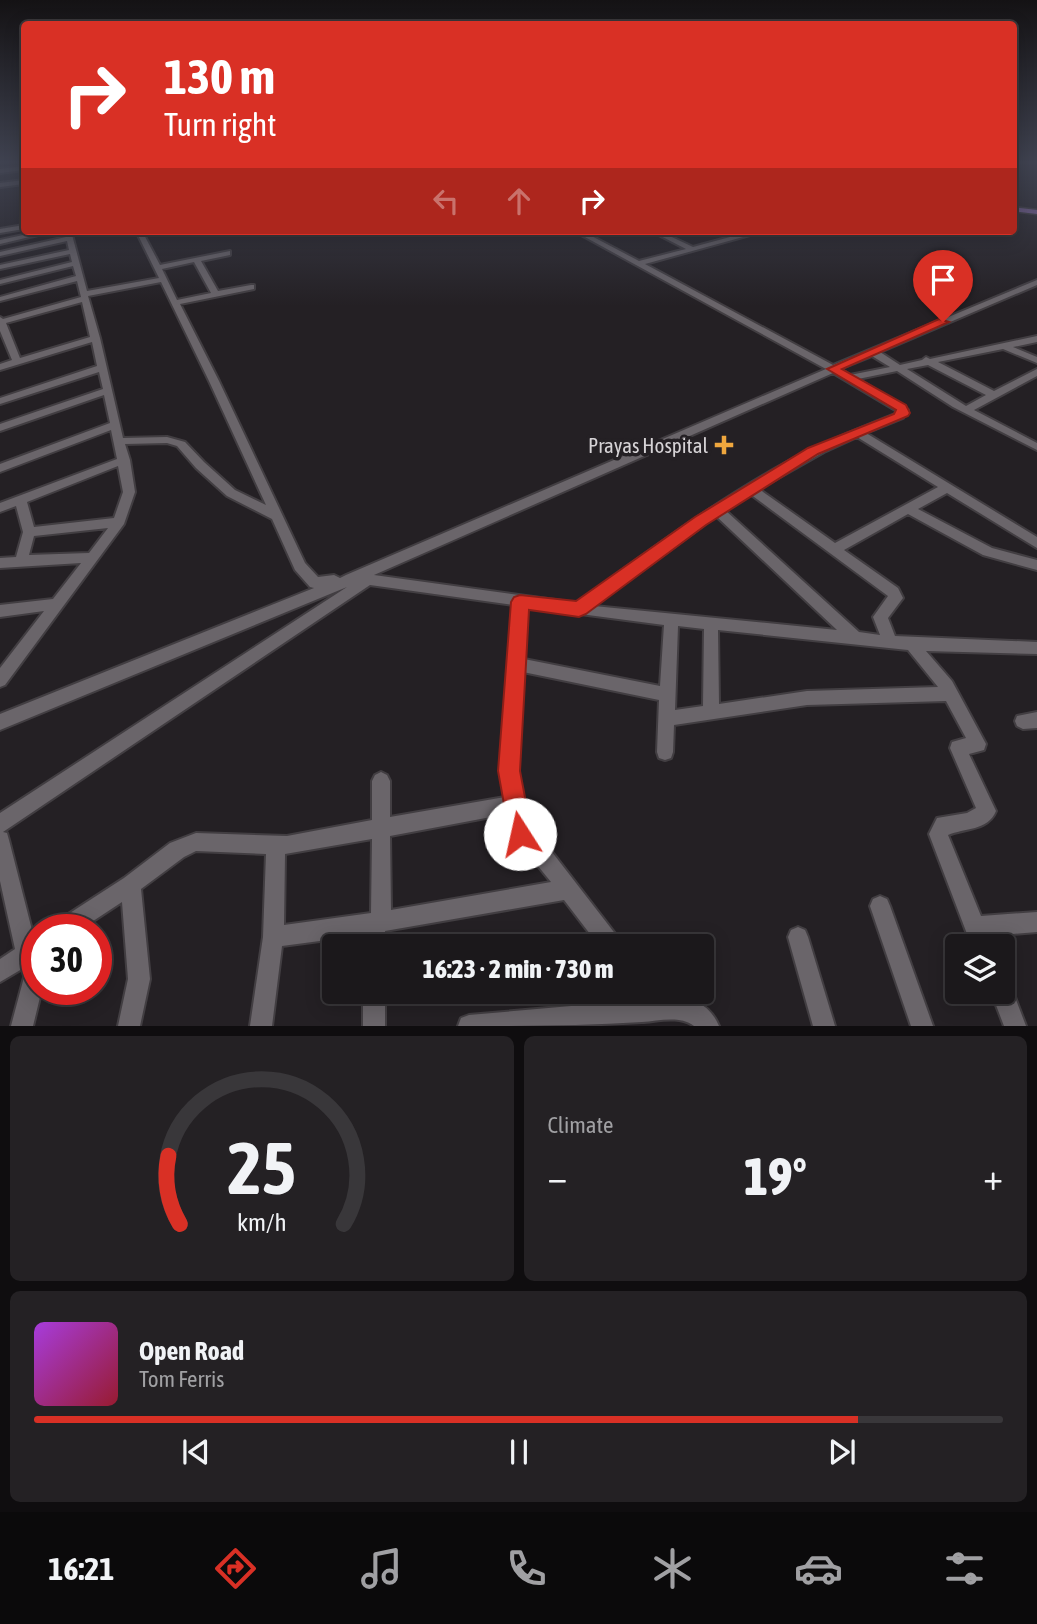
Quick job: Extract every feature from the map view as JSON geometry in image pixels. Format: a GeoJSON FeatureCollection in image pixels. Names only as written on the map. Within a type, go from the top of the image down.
{"type":"FeatureCollection","features":[{"type":"Feature","properties":{"kind":"street"},"geometry":{"type":"LineString","coordinates":[[0,231],[21,228]]}},
{"type":"Feature","properties":{"kind":"street"},"geometry":{"type":"LineString","coordinates":[[0,242],[33,235]]}},
{"type":"Feature","properties":{"kind":"street"},"geometry":{"type":"LineString","coordinates":[[0,254],[69,235],[96,338],[129,492],[119,522],[57,604],[7,663],[0,680]]}},
{"type":"Feature","properties":{"kind":"street"},"geometry":{"type":"LineString","coordinates":[[141,235],[300,566],[315,583],[361,578],[520,602],[856,639],[912,644],[1037,648]]}},
{"type":"Feature","properties":{"kind":"street"},"geometry":{"type":"LineString","coordinates":[[579,609],[717,510],[751,489],[813,451],[899,416],[903,410],[850,378],[584,235]]}},
{"type":"Feature","properties":{"kind":"street"},"geometry":{"type":"LineString","coordinates":[[662,235],[692,249]]}},
{"type":"Feature","properties":{"kind":"street"},"geometry":{"type":"LineString","coordinates":[[732,235],[737,237]]}},
{"type":"Feature","properties":{"kind":"street"},"geometry":{"type":"LineString","coordinates":[[638,264],[745,235]]}},
{"type":"Feature","properties":{"kind":"street"},"geometry":{"type":"LineString","coordinates":[[156,268],[227,253]]}},
{"type":"Feature","properties":{"kind":"street"},"geometry":{"type":"LineString","coordinates":[[0,267],[75,257]]}},
{"type":"Feature","properties":{"kind":"street"},"geometry":{"type":"LineString","coordinates":[[0,282],[75,257]]}},
{"type":"Feature","properties":{"kind":"street"},"geometry":{"type":"LineString","coordinates":[[197,260],[216,294]]}},
{"type":"Feature","properties":{"kind":"street"},"geometry":{"type":"LineString","coordinates":[[0,299],[80,277]]}},
{"type":"Feature","properties":{"kind":"street"},"geometry":{"type":"LineString","coordinates":[[17,362],[1,321],[85,296],[162,280]]}},
{"type":"Feature","properties":{"kind":"street"},"geometry":{"type":"LineString","coordinates":[[0,722],[361,578],[833,369],[1037,282]]}},
{"type":"Feature","properties":{"kind":"street"},"geometry":{"type":"LineString","coordinates":[[174,303],[251,287]]}},
{"type":"Feature","properties":{"kind":"street"},"geometry":{"type":"LineString","coordinates":[[0,367],[96,338]]}},
{"type":"Feature","properties":{"kind":"street"},"geometry":{"type":"LineString","coordinates":[[850,378],[926,360],[1037,339]]}},
{"type":"Feature","properties":{"kind":"street"},"geometry":{"type":"LineString","coordinates":[[1000,345],[1037,360]]}},
{"type":"Feature","properties":{"kind":"street"},"geometry":{"type":"LineString","coordinates":[[873,352],[966,410],[1035,443]]}},
{"type":"Feature","properties":{"kind":"street"},"geometry":{"type":"LineString","coordinates":[[926,360],[994,396]]}},
{"type":"Feature","properties":{"kind":"street"},"geometry":{"type":"LineString","coordinates":[[0,401],[102,368]]}},
{"type":"Feature","properties":{"kind":"street"},"geometry":{"type":"LineString","coordinates":[[966,410],[1037,372]]}},
{"type":"Feature","properties":{"kind":"street"},"geometry":{"type":"LineString","coordinates":[[1026,378],[1037,384]]}},
{"type":"Feature","properties":{"kind":"street"},"geometry":{"type":"LineString","coordinates":[[0,428],[108,390]]}},
{"type":"Feature","properties":{"kind":"street"},"geometry":{"type":"LineString","coordinates":[[0,468],[116,424]]}},
{"type":"Feature","properties":{"kind":"street"},"geometry":{"type":"LineString","coordinates":[[859,433],[1037,542]]}},
{"type":"Feature","properties":{"kind":"street"},"geometry":{"type":"LineString","coordinates":[[119,441],[167,440],[181,444],[231,493],[277,516]]}},
{"type":"Feature","properties":{"kind":"street"},"geometry":{"type":"LineString","coordinates":[[0,508],[124,460]]}},
{"type":"Feature","properties":{"kind":"street"},"geometry":{"type":"LineString","coordinates":[[834,550],[946,488]]}},
{"type":"Feature","properties":{"kind":"street"},"geometry":{"type":"LineString","coordinates":[[751,489],[895,595],[880,617],[890,642]]}},
{"type":"Feature","properties":{"kind":"street"},"geometry":{"type":"LineString","coordinates":[[20,500],[29,532],[22,555],[26,561]]}},
{"type":"Feature","properties":{"kind":"street"},"geometry":{"type":"LineString","coordinates":[[908,509],[988,552],[1037,565]]}},
{"type":"Feature","properties":{"kind":"street"},"geometry":{"type":"LineString","coordinates":[[717,510],[856,639]]}},
{"type":"Feature","properties":{"kind":"street"},"geometry":{"type":"LineString","coordinates":[[29,532],[119,522]]}},
{"type":"Feature","properties":{"kind":"street"},"geometry":{"type":"LineString","coordinates":[[0,563],[92,558]]}},
{"type":"Feature","properties":{"kind":"street"},"geometry":{"type":"LineString","coordinates":[[0,824],[361,578]]}},
{"type":"Feature","properties":{"kind":"street"},"geometry":{"type":"LineString","coordinates":[[520,602],[509,771],[520,834],[545,859],[603,934]]}},
{"type":"Feature","properties":{"kind":"street"},"geometry":{"type":"LineString","coordinates":[[0,611],[57,604]]}},
{"type":"Feature","properties":{"kind":"street"},"geometry":{"type":"LineString","coordinates":[[665,752],[671,619]]}},
{"type":"Feature","properties":{"kind":"street"},"geometry":{"type":"LineString","coordinates":[[711,623],[711,712]]}},
{"type":"Feature","properties":{"kind":"street"},"geometry":{"type":"LineString","coordinates":[[912,644],[950,694],[978,744],[958,748],[987,811],[971,821],[944,825],[937,834],[978,934]]}},
{"type":"Feature","properties":{"kind":"street"},"geometry":{"type":"LineString","coordinates":[[517,664],[668,695]]}},
{"type":"Feature","properties":{"kind":"street"},"geometry":{"type":"LineString","coordinates":[[667,719],[807,698],[950,694]]}},
{"type":"Feature","properties":{"kind":"street"},"geometry":{"type":"LineString","coordinates":[[377,934],[382,828],[381,781]]}},
{"type":"Feature","properties":{"kind":"street"},"geometry":{"type":"LineString","coordinates":[[86,914],[187,844],[196,842],[276,846],[515,804]]}},
{"type":"Feature","properties":{"kind":"street"},"geometry":{"type":"LineString","coordinates":[[0,840],[21,914]]}},
{"type":"Feature","properties":{"kind":"street"},"geometry":{"type":"LineString","coordinates":[[261,1026],[273,937],[276,846]]}},
{"type":"Feature","properties":{"kind":"street"},"geometry":{"type":"LineString","coordinates":[[129,1026],[139,979],[131,885]]}},
{"type":"Feature","properties":{"kind":"street"},"geometry":{"type":"LineString","coordinates":[[273,937],[568,890]]}},
{"type":"Feature","properties":{"kind":"street"},"geometry":{"type":"LineString","coordinates":[[880,906],[922,1026]]}},
{"type":"Feature","properties":{"kind":"street"},"geometry":{"type":"LineString","coordinates":[[975,927],[1037,922]]}},
{"type":"Feature","properties":{"kind":"street"},"geometry":{"type":"LineString","coordinates":[[798,937],[824,1026]]}},
{"type":"Feature","properties":{"kind":"street"},"geometry":{"type":"LineString","coordinates":[[0,971],[21,961]]}},
{"type":"Feature","properties":{"kind":"street"},"geometry":{"type":"LineString","coordinates":[[374,1004],[374,1026]]}},
{"type":"Feature","properties":{"kind":"street"},"geometry":{"type":"LineString","coordinates":[[469,1026],[631,1004]]}},
{"type":"Feature","properties":{"kind":"street"},"geometry":{"type":"LineString","coordinates":[[664,1004],[699,1014],[708,1026]]}},
{"type":"Feature","properties":{"kind":"street"},"geometry":{"type":"LineString","coordinates":[[1007,1004],[1016,1026]]}},
{"type":"Feature","properties":{"kind":"street"},"geometry":{"type":"LineString","coordinates":[[22,1026],[25,1005]]}},
{"type":"Feature","properties":{"kind":"place","name":"Prayas Hospital"},"geometry":{"type":"Point","coordinates":[724,445]}},
{"type":"Feature","properties":{"kind":"route"},"geometry":{"type":"LineString","coordinates":[[520,834],[509,771],[520,602],[579,609],[701,521],[813,451],[904,413],[901,408],[833,369],[943,322]]}}]}
